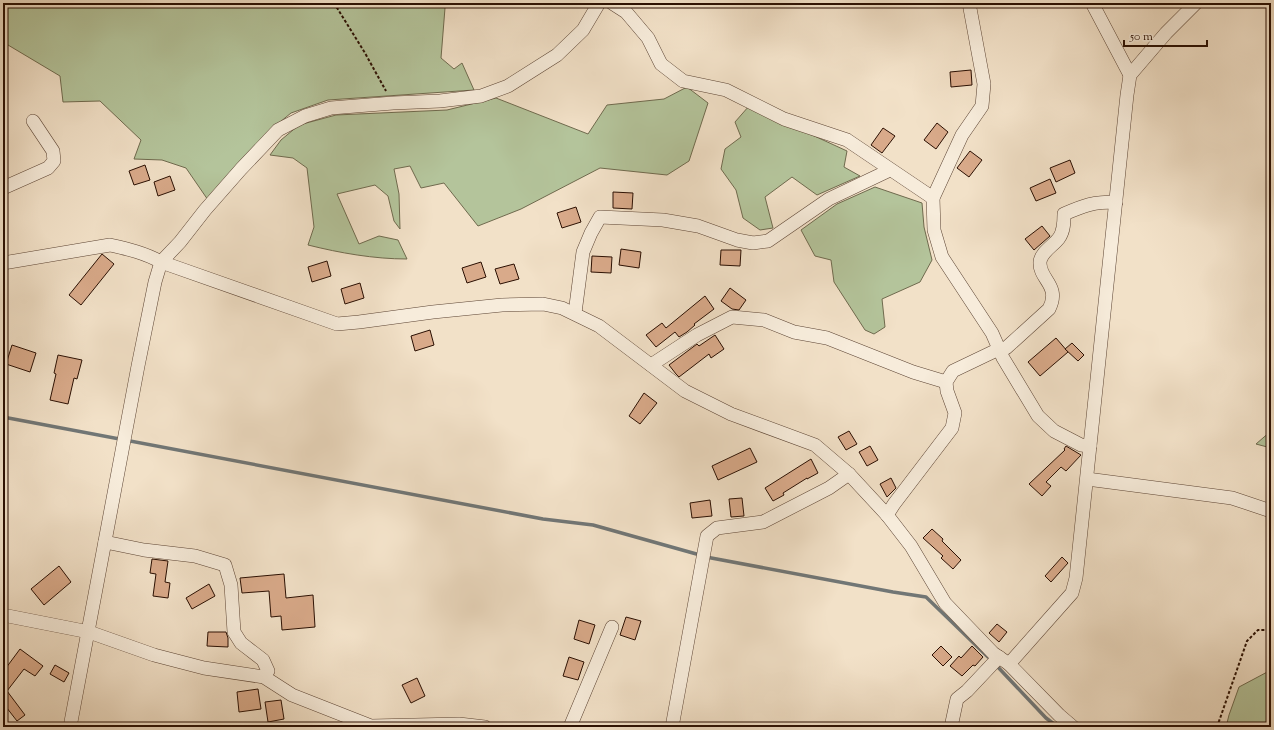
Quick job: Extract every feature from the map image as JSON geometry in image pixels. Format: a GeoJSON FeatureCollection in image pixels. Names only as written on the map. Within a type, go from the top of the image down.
{"type":"FeatureCollection","features":[{"type":"Feature","properties":{"kind":"street"},"geometry":{"type":"LineString","coordinates":[[70,727],[140,358],[155,282],[161,262],[241,169],[278,130],[305,116],[331,108],[440,101],[481,96],[508,86],[557,55],[583,30],[599,3]]}},
{"type":"Feature","properties":{"kind":"street"},"geometry":{"type":"LineString","coordinates":[[612,3],[626,12],[648,38],[661,64],[683,81],[726,90],[784,120],[847,140],[933,198]]}},
{"type":"Feature","properties":{"kind":"street"},"geometry":{"type":"LineString","coordinates":[[969,3],[984,84],[982,106],[962,135],[933,198],[934,230],[942,257],[992,333],[1003,358],[1038,416],[1054,431],[1081,445],[1090,446]]}},
{"type":"Feature","properties":{"kind":"street"},"geometry":{"type":"LineString","coordinates":[[1092,3],[1130,75]]}},
{"type":"Feature","properties":{"kind":"street"},"geometry":{"type":"LineString","coordinates":[[951,727],[957,699],[1004,660],[1072,593],[1076,578],[1087,480],[1130,75],[1166,33],[1196,3]]}},
{"type":"Feature","properties":{"kind":"street"},"geometry":{"type":"LineString","coordinates":[[3,188],[48,168],[54,160],[53,151],[33,121]]}},
{"type":"Feature","properties":{"kind":"street"},"geometry":{"type":"LineString","coordinates":[[575,313],[583,252],[600,217],[663,220],[698,226],[737,240],[753,243],[768,240],[829,199],[890,170]]}},
{"type":"Feature","properties":{"kind":"street"},"geometry":{"type":"LineString","coordinates":[[887,515],[952,428],[955,412],[947,391],[946,382],[953,371],[999,349],[1006,348],[1049,309],[1053,301],[1052,291],[1049,282],[1041,270],[1040,262],[1043,254],[1059,237],[1062,230],[1064,214],[1085,205],[1098,202],[1116,202]]}},
{"type":"Feature","properties":{"kind":"street"},"geometry":{"type":"LineString","coordinates":[[3,263],[110,245],[150,256],[161,262],[337,324],[502,304],[543,304],[562,308],[575,313],[599,326],[651,364],[684,391],[731,414],[815,444],[849,474],[887,515],[911,546],[945,603],[971,631],[1004,660],[1073,727]]}},
{"type":"Feature","properties":{"kind":"street"},"geometry":{"type":"LineString","coordinates":[[651,364],[697,335],[732,317],[764,320],[794,332],[827,338],[913,372],[946,382]]}},
{"type":"Feature","properties":{"kind":"street"},"geometry":{"type":"LineString","coordinates":[[672,727],[707,536],[717,528],[762,522],[829,488],[849,474]]}},
{"type":"Feature","properties":{"kind":"street"},"geometry":{"type":"LineString","coordinates":[[1087,480],[1232,498],[1271,511]]}},
{"type":"Feature","properties":{"kind":"street"},"geometry":{"type":"LineString","coordinates":[[105,542],[144,550],[195,556],[226,565],[231,585],[234,632],[241,643],[263,660],[268,671],[264,676]]}},
{"type":"Feature","properties":{"kind":"street"},"geometry":{"type":"LineString","coordinates":[[3,615],[89,632],[154,655],[197,666],[264,676],[292,694],[371,726],[459,724],[485,727]]}},
{"type":"Feature","properties":{"kind":"street"},"geometry":{"type":"LineString","coordinates":[[570,727],[612,627]]}},
{"type":"Feature","properties":{"kind":"path"},"geometry":{"type":"LineString","coordinates":[[334,3],[365,53],[393,103]]}},
{"type":"Feature","properties":{"kind":"path"},"geometry":{"type":"LineString","coordinates":[[1217,727],[1247,641],[1258,630],[1271,630]]}},
{"type":"Feature","properties":{"kind":"green space"},"geometry":{"type":"Polygon","coordinates":[[[3,3],[450,3],[445,8],[441,58],[454,69],[462,63],[474,90],[328,100],[291,113],[274,127],[208,200],[186,168],[162,160],[134,159],[141,140],[100,101],[63,102],[60,76],[3,42],[3,3]]]}},
{"type":"Feature","properties":{"kind":"green space"},"geometry":{"type":"Polygon","coordinates":[[[687,87],[708,103],[689,161],[667,175],[600,168],[521,209],[478,226],[444,183],[421,188],[410,166],[394,169],[399,194],[400,229],[394,221],[388,196],[375,185],[337,194],[359,244],[379,236],[398,240],[407,259],[357,255],[308,245],[314,227],[307,168],[293,158],[270,155],[281,140],[299,125],[336,115],[447,110],[496,98],[588,134],[607,105],[664,99],[687,87]]]}},
{"type":"Feature","properties":{"kind":"green space"},"geometry":{"type":"Polygon","coordinates":[[[749,106],[847,151],[844,167],[860,176],[817,195],[792,177],[765,197],[773,228],[760,230],[743,218],[736,190],[721,169],[725,149],[741,137],[735,122],[749,106]]]}},
{"type":"Feature","properties":{"kind":"green space"},"geometry":{"type":"Polygon","coordinates":[[[875,187],[922,203],[924,227],[932,260],[920,282],[882,299],[885,327],[874,334],[865,330],[834,282],[831,260],[815,256],[801,230],[837,204],[875,187]]]}},
{"type":"Feature","properties":{"kind":"green space"},"geometry":{"type":"Polygon","coordinates":[[[1271,431],[1271,448],[1256,444],[1271,431]]]}},
{"type":"Feature","properties":{"kind":"green space"},"geometry":{"type":"Polygon","coordinates":[[[1271,548],[1271,583],[1269,580],[1268,550],[1271,548]]]}},
{"type":"Feature","properties":{"kind":"green space"},"geometry":{"type":"Polygon","coordinates":[[[1271,670],[1271,727],[1226,727],[1239,687],[1271,670]]]}},
{"type":"Feature","properties":{"kind":"building"},"geometry":{"type":"Polygon","coordinates":[[[971,70],[972,85],[951,87],[950,72],[971,70]]]}},
{"type":"Feature","properties":{"kind":"building"},"geometry":{"type":"Polygon","coordinates":[[[937,123],[948,132],[936,149],[924,140],[937,123]]]}},
{"type":"Feature","properties":{"kind":"building"},"geometry":{"type":"Polygon","coordinates":[[[883,128],[895,136],[882,153],[871,145],[883,128]]]}},
{"type":"Feature","properties":{"kind":"building"},"geometry":{"type":"Polygon","coordinates":[[[970,151],[982,160],[969,177],[957,168],[970,151]]]}},
{"type":"Feature","properties":{"kind":"building"},"geometry":{"type":"Polygon","coordinates":[[[1070,160],[1075,173],[1056,182],[1050,168],[1070,160]]]}},
{"type":"Feature","properties":{"kind":"building"},"geometry":{"type":"Polygon","coordinates":[[[145,165],[150,180],[134,185],[129,171],[145,165]]]}},
{"type":"Feature","properties":{"kind":"building"},"geometry":{"type":"Polygon","coordinates":[[[170,176],[175,190],[158,196],[154,182],[170,176]]]}},
{"type":"Feature","properties":{"kind":"building"},"geometry":{"type":"Polygon","coordinates":[[[1050,179],[1056,193],[1036,201],[1030,188],[1050,179]]]}},
{"type":"Feature","properties":{"kind":"building"},"geometry":{"type":"Polygon","coordinates":[[[613,192],[633,193],[632,209],[613,208],[613,192]]]}},
{"type":"Feature","properties":{"kind":"building"},"geometry":{"type":"Polygon","coordinates":[[[576,207],[581,222],[562,228],[557,213],[576,207]]]}},
{"type":"Feature","properties":{"kind":"building"},"geometry":{"type":"Polygon","coordinates":[[[1042,226],[1050,236],[1034,250],[1025,239],[1042,226]]]}},
{"type":"Feature","properties":{"kind":"building"},"geometry":{"type":"Polygon","coordinates":[[[621,249],[641,252],[639,268],[619,265],[621,249]]]}},
{"type":"Feature","properties":{"kind":"building"},"geometry":{"type":"Polygon","coordinates":[[[721,250],[741,250],[740,266],[720,265],[721,250]]]}},
{"type":"Feature","properties":{"kind":"building"},"geometry":{"type":"Polygon","coordinates":[[[102,254],[114,264],[81,305],[69,295],[102,254]]]}},
{"type":"Feature","properties":{"kind":"building"},"geometry":{"type":"Polygon","coordinates":[[[592,256],[612,257],[611,273],[591,272],[592,256]]]}},
{"type":"Feature","properties":{"kind":"building"},"geometry":{"type":"Polygon","coordinates":[[[327,261],[331,276],[312,282],[308,267],[327,261]]]}},
{"type":"Feature","properties":{"kind":"building"},"geometry":{"type":"Polygon","coordinates":[[[481,262],[486,277],[467,283],[462,268],[481,262]]]}},
{"type":"Feature","properties":{"kind":"building"},"geometry":{"type":"Polygon","coordinates":[[[514,264],[519,279],[500,284],[495,269],[514,264]]]}},
{"type":"Feature","properties":{"kind":"building"},"geometry":{"type":"Polygon","coordinates":[[[360,283],[364,298],[345,304],[341,289],[360,283]]]}},
{"type":"Feature","properties":{"kind":"building"},"geometry":{"type":"Polygon","coordinates":[[[730,288],[746,300],[739,310],[732,309],[721,301],[730,288]]]}},
{"type":"Feature","properties":{"kind":"building"},"geometry":{"type":"Polygon","coordinates":[[[705,296],[714,309],[694,324],[695,325],[687,332],[679,337],[675,332],[656,347],[646,335],[662,323],[666,328],[705,296]]]}},
{"type":"Feature","properties":{"kind":"building"},"geometry":{"type":"Polygon","coordinates":[[[430,330],[434,345],[415,351],[411,336],[430,330]]]}},
{"type":"Feature","properties":{"kind":"building"},"geometry":{"type":"Polygon","coordinates":[[[715,335],[724,349],[711,358],[709,354],[679,377],[669,365],[697,344],[699,346],[715,335]]]}},
{"type":"Feature","properties":{"kind":"building"},"geometry":{"type":"Polygon","coordinates":[[[1056,338],[1068,352],[1040,376],[1028,362],[1056,338]]]}},
{"type":"Feature","properties":{"kind":"building"},"geometry":{"type":"Polygon","coordinates":[[[1072,343],[1084,355],[1078,361],[1065,349],[1072,343]]]}},
{"type":"Feature","properties":{"kind":"building"},"geometry":{"type":"Polygon","coordinates":[[[12,345],[36,353],[30,372],[6,364],[12,345]]]}},
{"type":"Feature","properties":{"kind":"building"},"geometry":{"type":"Polygon","coordinates":[[[58,355],[82,360],[77,379],[74,378],[68,404],[50,400],[56,374],[54,373],[58,355]]]}},
{"type":"Feature","properties":{"kind":"building"},"geometry":{"type":"Polygon","coordinates":[[[644,393],[657,403],[640,424],[629,416],[644,393]]]}},
{"type":"Feature","properties":{"kind":"building"},"geometry":{"type":"Polygon","coordinates":[[[849,431],[857,444],[846,450],[838,437],[849,431]]]}},
{"type":"Feature","properties":{"kind":"building"},"geometry":{"type":"Polygon","coordinates":[[[870,446],[878,460],[867,466],[859,452],[870,446]]]}},
{"type":"Feature","properties":{"kind":"building"},"geometry":{"type":"Polygon","coordinates":[[[1066,446],[1081,455],[1066,471],[1061,467],[1046,482],[1051,486],[1042,496],[1029,484],[1065,450],[1064,449],[1066,446]]]}},
{"type":"Feature","properties":{"kind":"building"},"geometry":{"type":"Polygon","coordinates":[[[750,448],[757,462],[718,480],[712,466],[750,448]]]}},
{"type":"Feature","properties":{"kind":"building"},"geometry":{"type":"Polygon","coordinates":[[[811,459],[818,473],[807,478],[773,501],[765,488],[811,459]]]}},
{"type":"Feature","properties":{"kind":"building"},"geometry":{"type":"Polygon","coordinates":[[[891,478],[896,488],[887,497],[880,484],[891,478]]]}},
{"type":"Feature","properties":{"kind":"building"},"geometry":{"type":"Polygon","coordinates":[[[742,498],[744,516],[731,517],[729,499],[742,498]]]}},
{"type":"Feature","properties":{"kind":"building"},"geometry":{"type":"Polygon","coordinates":[[[710,500],[712,516],[692,518],[690,503],[710,500]]]}},
{"type":"Feature","properties":{"kind":"building"},"geometry":{"type":"Polygon","coordinates":[[[932,529],[943,539],[942,541],[961,560],[953,569],[941,558],[943,556],[923,538],[932,529]]]}},
{"type":"Feature","properties":{"kind":"building"},"geometry":{"type":"Polygon","coordinates":[[[1062,557],[1068,563],[1051,582],[1045,576],[1062,557]]]}},
{"type":"Feature","properties":{"kind":"building"},"geometry":{"type":"Polygon","coordinates":[[[152,559],[168,561],[165,582],[170,583],[168,598],[153,596],[156,574],[150,573],[152,559]]]}},
{"type":"Feature","properties":{"kind":"building"},"geometry":{"type":"Polygon","coordinates":[[[59,566],[71,582],[44,605],[31,589],[59,566]]]}},
{"type":"Feature","properties":{"kind":"building"},"geometry":{"type":"Polygon","coordinates":[[[284,574],[286,598],[313,595],[315,627],[282,630],[281,616],[271,617],[269,591],[242,593],[240,578],[284,574]]]}},
{"type":"Feature","properties":{"kind":"building"},"geometry":{"type":"Polygon","coordinates":[[[209,584],[215,596],[192,609],[186,598],[209,584]]]}},
{"type":"Feature","properties":{"kind":"building"},"geometry":{"type":"Polygon","coordinates":[[[626,617],[641,621],[635,640],[620,635],[626,617]]]}},
{"type":"Feature","properties":{"kind":"building"},"geometry":{"type":"Polygon","coordinates":[[[579,620],[595,625],[589,644],[574,639],[579,620]]]}},
{"type":"Feature","properties":{"kind":"building"},"geometry":{"type":"Polygon","coordinates":[[[997,624],[1007,632],[999,642],[989,633],[997,624]]]}},
{"type":"Feature","properties":{"kind":"building"},"geometry":{"type":"Polygon","coordinates":[[[208,632],[226,632],[228,647],[207,646],[208,632]]]}},
{"type":"Feature","properties":{"kind":"building"},"geometry":{"type":"Polygon","coordinates":[[[941,646],[952,657],[943,666],[932,655],[941,646]]]}},
{"type":"Feature","properties":{"kind":"building"},"geometry":{"type":"Polygon","coordinates":[[[972,646],[983,657],[975,666],[973,665],[962,676],[950,666],[959,656],[961,658],[972,646]]]}},
{"type":"Feature","properties":{"kind":"building"},"geometry":{"type":"Polygon","coordinates":[[[20,649],[43,666],[35,676],[24,669],[7,691],[25,715],[17,721],[3,703],[3,672],[20,649]]]}},
{"type":"Feature","properties":{"kind":"building"},"geometry":{"type":"Polygon","coordinates":[[[569,657],[584,662],[578,680],[563,676],[569,657]]]}},
{"type":"Feature","properties":{"kind":"building"},"geometry":{"type":"Polygon","coordinates":[[[55,665],[69,673],[64,682],[50,674],[55,665]]]}},
{"type":"Feature","properties":{"kind":"building"},"geometry":{"type":"Polygon","coordinates":[[[417,678],[425,696],[411,703],[402,685],[417,678]]]}},
{"type":"Feature","properties":{"kind":"building"},"geometry":{"type":"Polygon","coordinates":[[[258,689],[261,709],[239,712],[237,692],[258,689]]]}},
{"type":"Feature","properties":{"kind":"building"},"geometry":{"type":"Polygon","coordinates":[[[281,700],[284,719],[268,722],[265,702],[281,700]]]}},
{"type":"Feature","properties":{"kind":"waterway"},"geometry":{"type":"LineString","coordinates":[[3,417],[543,519],[593,525],[700,555]]}},
{"type":"Feature","properties":{"kind":"waterway"},"geometry":{"type":"LineString","coordinates":[[706,557],[926,597],[988,657]]}},
{"type":"Feature","properties":{"kind":"waterway"},"geometry":{"type":"LineString","coordinates":[[995,664],[1046,718],[1058,727]]}}]}
